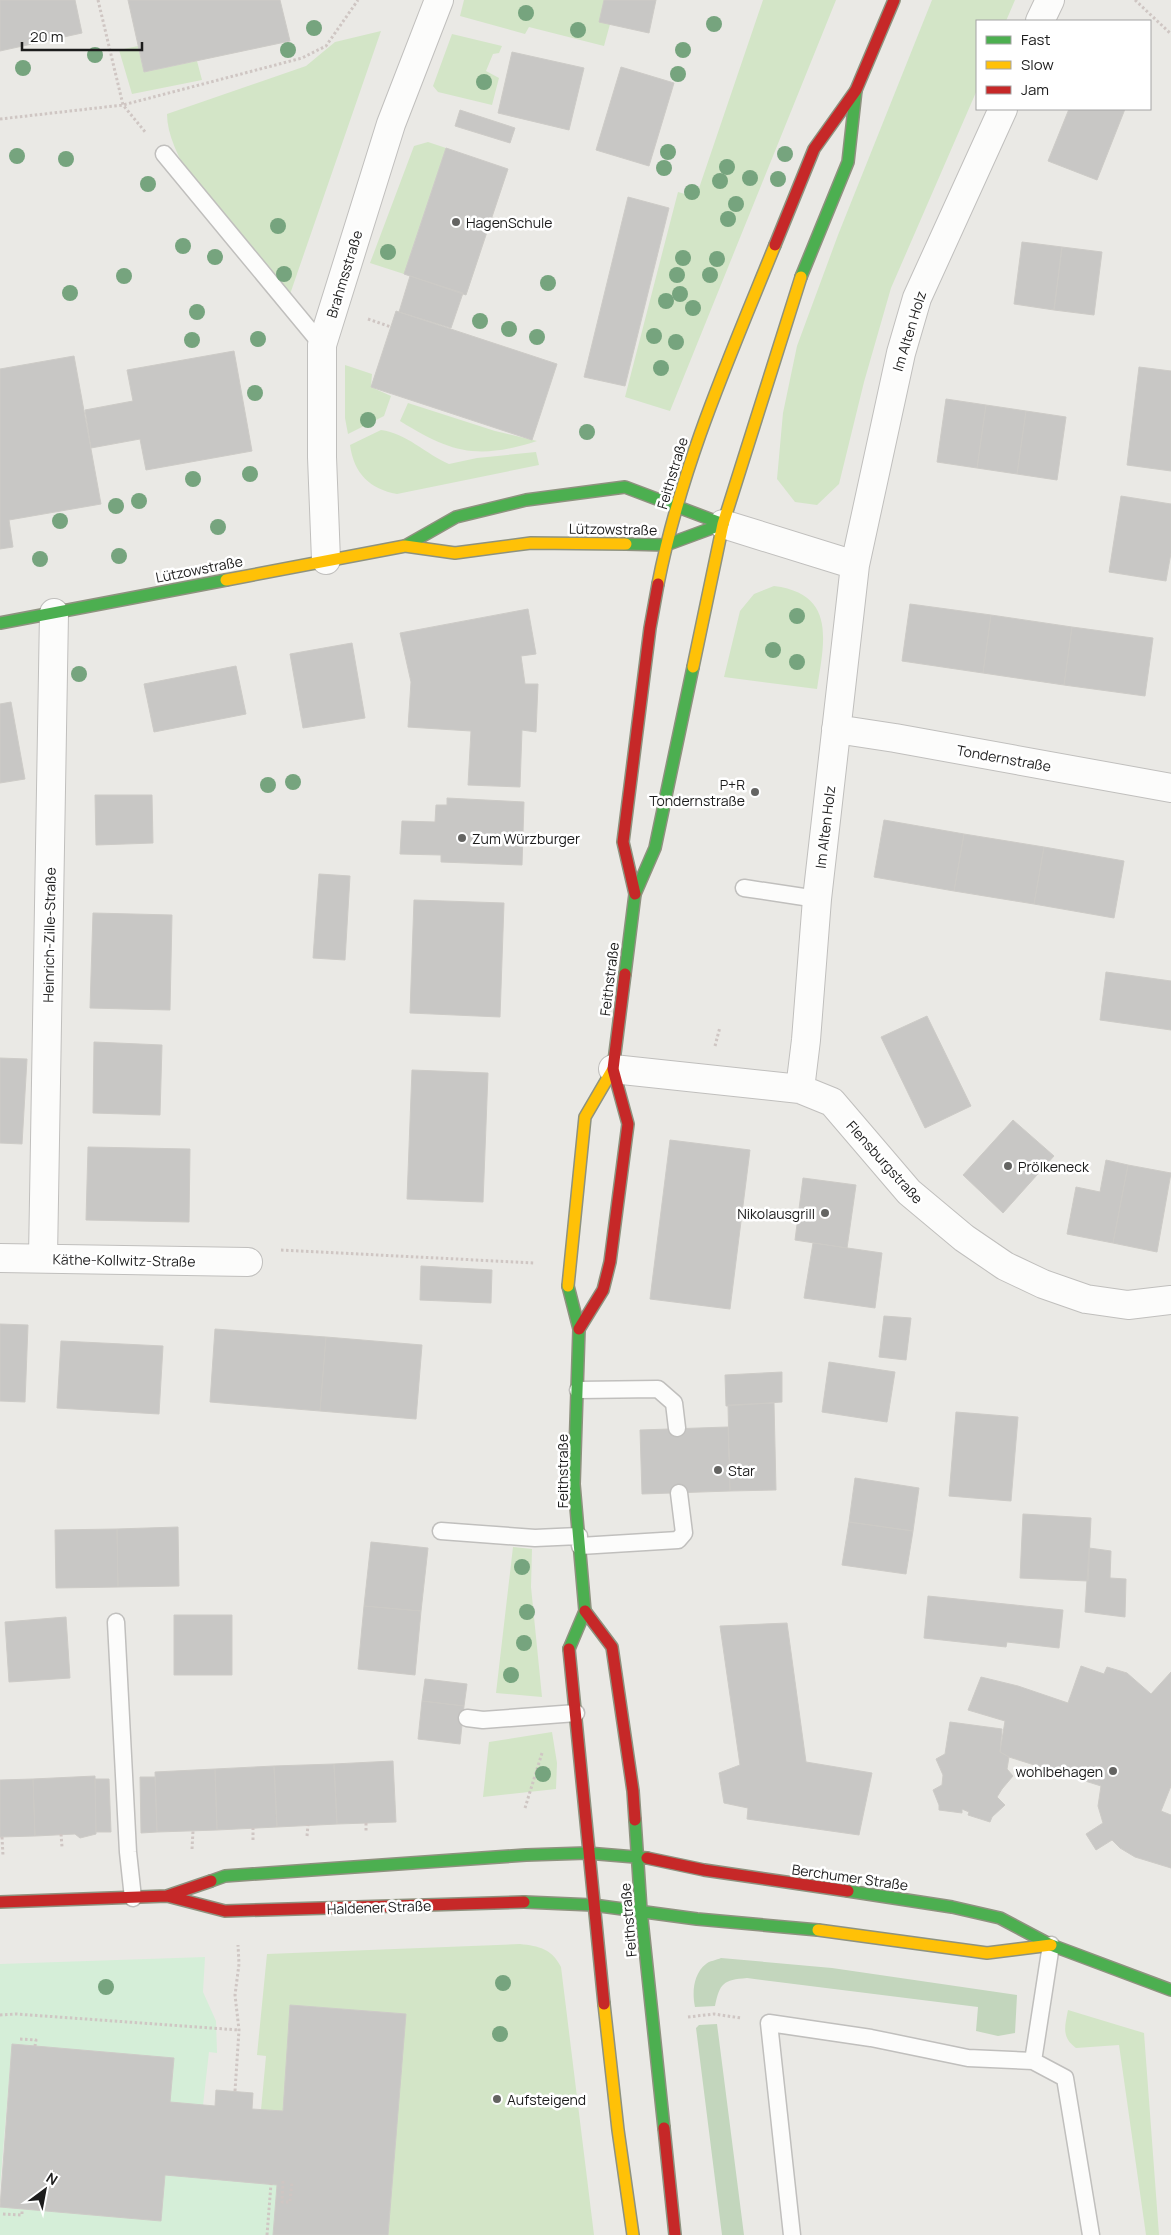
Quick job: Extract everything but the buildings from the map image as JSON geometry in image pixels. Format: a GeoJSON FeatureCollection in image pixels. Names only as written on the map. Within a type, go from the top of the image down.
{"type":"FeatureCollection","features":[{"type":"Feature","properties":{"kind":"main road","name":"Feithstraße"},"geometry":{"type":"LineString","coordinates":[[635,894],[623,842],[646,652],[666,545],[677,505],[706,415],[814,149],[856,90],[894,0]]}},
{"type":"Feature","properties":{"kind":"main road","name":"Feithstraße"},"geometry":{"type":"LineString","coordinates":[[579,1330],[602,1290],[610,1262],[616,1221],[628,1124],[613,1069],[635,894],[654,848],[723,524],[804,267],[848,162],[856,90]]}},
{"type":"Feature","properties":{"kind":"main road","name":"Lützowstraße"},"geometry":{"type":"LineString","coordinates":[[405,546],[456,517],[526,500],[625,487],[677,505],[723,524]]}},
{"type":"Feature","properties":{"kind":"main road","name":"Lützowstraße"},"geometry":{"type":"LineString","coordinates":[[0,623],[405,546],[455,553],[531,543],[666,545],[723,524]]}},
{"type":"Feature","properties":{"kind":"main road","name":"Feithstraße"},"geometry":{"type":"LineString","coordinates":[[613,1069],[585,1117],[568,1285],[579,1330],[574,1484],[586,1611],[612,1647],[633,1791],[641,1910],[675,2235]]}},
{"type":"Feature","properties":{"kind":"main road"},"geometry":{"type":"LineString","coordinates":[[586,1611],[568,1650],[576,1713],[587,1853],[618,2130],[633,2235]]}},
{"type":"Feature","properties":{"kind":"main road","name":"Berchumer Straße"},"geometry":{"type":"LineString","coordinates":[[587,1853],[638,1856],[704,1870],[952,1907],[1000,1918],[1051,1945],[1171,1990]]}},
{"type":"Feature","properties":{"kind":"main road","name":"Haldener Straße"},"geometry":{"type":"LineString","coordinates":[[0,1902],[167,1896],[224,1876],[587,1853]]}},
{"type":"Feature","properties":{"kind":"main road","name":"Haldener Straße"},"geometry":{"type":"LineString","coordinates":[[167,1896],[225,1911],[525,1902],[593,1905],[641,1910]]}},
{"type":"Feature","properties":{"kind":"main road","name":"Berchumer Straße"},"geometry":{"type":"LineString","coordinates":[[641,1910],[697,1919],[796,1927],[987,1953],[1051,1945]]}},
{"type":"Feature","properties":{"kind":"street","name":"Brahmsstraße"},"geometry":{"type":"LineString","coordinates":[[326,560],[322,457],[322,345],[391,124],[439,0]]}},
{"type":"Feature","properties":{"kind":"street"},"geometry":{"type":"LineString","coordinates":[[1040,20],[1050,0]]}},
{"type":"Feature","properties":{"kind":"street","name":"Im Alten Holz"},"geometry":{"type":"LineString","coordinates":[[800,1089],[806,1040],[816,899],[854,566],[901,353],[917,298],[1003,110]]}},
{"type":"Feature","properties":{"kind":"street"},"geometry":{"type":"LineString","coordinates":[[723,524],[854,566]]}},
{"type":"Feature","properties":{"kind":"street","name":"Heinrich-Zille-Straße"},"geometry":{"type":"LineString","coordinates":[[43,1258],[54,613]]}},
{"type":"Feature","properties":{"kind":"street","name":"Tondernstraße"},"geometry":{"type":"LineString","coordinates":[[836,729],[1171,788]]}},
{"type":"Feature","properties":{"kind":"street","name":"Flensburgstraße"},"geometry":{"type":"LineString","coordinates":[[613,1069],[800,1089],[832,1102],[909,1192],[964,1238],[1005,1266],[1043,1284],[1086,1299],[1128,1305],[1171,1300]]}},
{"type":"Feature","properties":{"kind":"street","name":"Käthe-Kollwitz-Straße"},"geometry":{"type":"LineString","coordinates":[[0,1258],[248,1262]]}},
{"type":"Feature","properties":{"kind":"lane"},"geometry":{"type":"LineString","coordinates":[[164,154],[322,345]]}},
{"type":"Feature","properties":{"kind":"lane"},"geometry":{"type":"LineString","coordinates":[[744,888],[816,899]]}},
{"type":"Feature","properties":{"kind":"lane"},"geometry":{"type":"LineString","coordinates":[[578,1390],[658,1389],[674,1403],[677,1428]]}},
{"type":"Feature","properties":{"kind":"lane"},"geometry":{"type":"LineString","coordinates":[[441,1530],[579,1541],[678,1540],[684,1533],[679,1493]]}},
{"type":"Feature","properties":{"kind":"lane"},"geometry":{"type":"LineString","coordinates":[[116,1622],[128,1852],[133,1898]]}},
{"type":"Feature","properties":{"kind":"lane"},"geometry":{"type":"LineString","coordinates":[[467,1718],[483,1720],[576,1713]]}},
{"type":"Feature","properties":{"kind":"lane"},"geometry":{"type":"LineString","coordinates":[[1033,2062],[1051,1945]]}},
{"type":"Feature","properties":{"kind":"lane"},"geometry":{"type":"LineString","coordinates":[[792,2235],[769,2023],[870,2038],[968,2058],[1033,2062],[1065,2078],[1091,2235]]}},
{"type":"Feature","properties":{"kind":"path"},"geometry":{"type":"LineString","coordinates":[[98,0],[123,106],[151,138]]}},
{"type":"Feature","properties":{"kind":"path"},"geometry":{"type":"LineString","coordinates":[[0,119],[123,106],[302,58],[326,46],[358,0]]}},
{"type":"Feature","properties":{"kind":"path"},"geometry":{"type":"LineString","coordinates":[[1135,0],[1171,34]]}},
{"type":"Feature","properties":{"kind":"path"},"geometry":{"type":"LineString","coordinates":[[715,1049],[720,1027]]}},
{"type":"Feature","properties":{"kind":"path"},"geometry":{"type":"LineString","coordinates":[[248,1262],[250,1248],[540,1264]]}},
{"type":"Feature","properties":{"kind":"path"},"geometry":{"type":"LineString","coordinates":[[525,1808],[544,1747],[546,1716]]}},
{"type":"Feature","properties":{"kind":"path"},"geometry":{"type":"LineString","coordinates":[[192,1849],[193,1831]]}},
{"type":"Feature","properties":{"kind":"path"},"geometry":{"type":"LineString","coordinates":[[61,1834],[62,1847]]}},
{"type":"Feature","properties":{"kind":"path"},"geometry":{"type":"LineString","coordinates":[[2,1837],[3,1856]]}},
{"type":"Feature","properties":{"kind":"path"},"geometry":{"type":"LineString","coordinates":[[235,2092],[240,2030],[235,1995],[239,1964],[238,1945]]}},
{"type":"Feature","properties":{"kind":"path"},"geometry":{"type":"LineString","coordinates":[[0,2015],[16,2014],[240,2030]]}},
{"type":"Feature","properties":{"kind":"path"},"geometry":{"type":"LineString","coordinates":[[686,2017],[714,2014]]}},
{"type":"Feature","properties":{"kind":"path"},"geometry":{"type":"LineString","coordinates":[[20,2039],[36,2040],[35,2046]]}},
{"type":"Feature","properties":{"kind":"path"},"geometry":{"type":"LineString","coordinates":[[284,2181],[282,2202],[290,2202],[292,2182]]}},
{"type":"Feature","properties":{"kind":"path"},"geometry":{"type":"LineString","coordinates":[[267,2235],[271,2184]]}},
{"type":"Feature","properties":{"kind":"path"},"geometry":{"type":"LineString","coordinates":[[3,2214],[22,2216],[22,2209]]}},
{"type":"Feature","properties":{"kind":"green space"},"geometry":{"type":"Polygon","coordinates":[[[464,0],[604,0],[610,24],[604,46],[529,27],[525,34],[460,16],[464,0]]]}},
{"type":"Feature","properties":{"kind":"green space"},"geometry":{"type":"Polygon","coordinates":[[[763,0],[836,0],[670,411],[625,397],[678,192],[696,197],[763,0]]]}},
{"type":"Feature","properties":{"kind":"green space"},"geometry":{"type":"Polygon","coordinates":[[[932,0],[1015,0],[1006,20],[976,20],[976,92],[891,288],[864,382],[839,484],[817,505],[795,502],[777,479],[783,413],[797,346],[838,235],[932,0]]]}},
{"type":"Feature","properties":{"kind":"green space"},"geometry":{"type":"Polygon","coordinates":[[[381,31],[288,300],[234,237],[196,186],[181,161],[171,136],[167,114],[306,66],[335,42],[381,31]]]}},
{"type":"Feature","properties":{"kind":"green space"},"geometry":{"type":"Polygon","coordinates":[[[452,34],[502,46],[499,53],[493,54],[486,71],[499,78],[492,105],[438,92],[433,86],[452,34]]]}},
{"type":"Feature","properties":{"kind":"green space"},"geometry":{"type":"Polygon","coordinates":[[[138,46],[144,72],[197,61],[202,80],[132,94],[119,50],[138,46]]]}},
{"type":"Feature","properties":{"kind":"green space"},"geometry":{"type":"Polygon","coordinates":[[[428,142],[446,148],[404,274],[370,263],[414,146],[428,142]]]}},
{"type":"Feature","properties":{"kind":"green space"},"geometry":{"type":"Polygon","coordinates":[[[345,365],[372,374],[371,387],[391,396],[384,416],[348,434],[345,418],[345,365]]]}},
{"type":"Feature","properties":{"kind":"green space"},"geometry":{"type":"Polygon","coordinates":[[[408,403],[495,431],[537,441],[516,447],[481,451],[450,446],[418,432],[400,421],[408,403]]]}},
{"type":"Feature","properties":{"kind":"green space"},"geometry":{"type":"Polygon","coordinates":[[[381,430],[407,439],[449,464],[477,458],[536,452],[539,465],[397,494],[387,492],[371,484],[360,472],[355,464],[350,445],[381,430]]]}},
{"type":"Feature","properties":{"kind":"green space"},"geometry":{"type":"Polygon","coordinates":[[[774,586],[794,591],[808,599],[817,610],[822,623],[823,638],[817,689],[724,677],[740,611],[754,594],[774,586]]]}},
{"type":"Feature","properties":{"kind":"green space"},"geometry":{"type":"Polygon","coordinates":[[[513,1547],[532,1549],[531,1587],[542,1697],[496,1693],[513,1547]]]}},
{"type":"Feature","properties":{"kind":"green space"},"geometry":{"type":"Polygon","coordinates":[[[552,1732],[557,1763],[556,1789],[483,1797],[489,1742],[552,1732]]]}},
{"type":"Feature","properties":{"kind":"green space"},"geometry":{"type":"Polygon","coordinates":[[[520,1944],[533,1946],[549,1952],[561,1967],[594,2235],[388,2235],[405,2014],[291,2005],[283,2111],[261,2110],[266,2056],[257,2055],[267,1954],[520,1944]]]}},
{"type":"Feature","properties":{"kind":"green space"},"geometry":{"type":"Polygon","coordinates":[[[205,1957],[203,1992],[216,2021],[217,2053],[209,2052],[203,2105],[170,2102],[174,2058],[12,2044],[0,2187],[0,1964],[205,1957]]]}},
{"type":"Feature","properties":{"kind":"green space"},"geometry":{"type":"Polygon","coordinates":[[[721,1958],[832,1968],[1017,1995],[1015,2033],[998,2036],[976,2031],[978,2007],[747,1978],[733,1980],[724,1984],[719,1992],[715,2006],[695,2007],[694,1984],[698,1973],[707,1963],[721,1958]]]}},
{"type":"Feature","properties":{"kind":"green space"},"geometry":{"type":"Polygon","coordinates":[[[1068,2010],[1144,2033],[1159,2235],[1146,2235],[1119,2045],[1076,2048],[1068,2040],[1065,2031],[1068,2010]]]}},
{"type":"Feature","properties":{"kind":"green space"},"geometry":{"type":"Polygon","coordinates":[[[717,2024],[744,2235],[722,2235],[696,2028],[699,2025],[717,2024]]]}},
{"type":"Feature","properties":{"kind":"green space"},"geometry":{"type":"Polygon","coordinates":[[[165,2175],[277,2185],[273,2235],[0,2235],[0,2207],[161,2221],[165,2175]]]}},
{"type":"Feature","properties":{"kind":"traffic: fast"},"geometry":{"type":"LineString","coordinates":[[801,277],[848,162],[856,90]]}},
{"type":"Feature","properties":{"kind":"traffic: fast"},"geometry":{"type":"LineString","coordinates":[[405,546],[456,517],[526,500],[625,487],[723,524]]}},
{"type":"Feature","properties":{"kind":"traffic: fast"},"geometry":{"type":"LineString","coordinates":[[626,544],[666,545],[723,524]]}},
{"type":"Feature","properties":{"kind":"traffic: fast"},"geometry":{"type":"LineString","coordinates":[[0,623],[226,580]]}},
{"type":"Feature","properties":{"kind":"traffic: fast"},"geometry":{"type":"LineString","coordinates":[[625,974],[635,894],[655,848],[693,667]]}},
{"type":"Feature","properties":{"kind":"traffic: fast"},"geometry":{"type":"LineString","coordinates":[[568,1286],[579,1329],[574,1484],[585,1611],[569,1649]]}},
{"type":"Feature","properties":{"kind":"traffic: fast"},"geometry":{"type":"LineString","coordinates":[[635,1820],[641,1910],[664,2128]]}},
{"type":"Feature","properties":{"kind":"traffic: fast"},"geometry":{"type":"LineString","coordinates":[[211,1881],[225,1876],[526,1855],[587,1853],[647,1858]]}},
{"type":"Feature","properties":{"kind":"traffic: fast"},"geometry":{"type":"LineString","coordinates":[[848,1891],[952,1907],[1000,1918],[1051,1945],[1171,1990]]}},
{"type":"Feature","properties":{"kind":"traffic: fast"},"geometry":{"type":"LineString","coordinates":[[524,1902],[593,1905],[697,1919],[818,1930]]}},
{"type":"Feature","properties":{"kind":"traffic: slow"},"geometry":{"type":"LineString","coordinates":[[658,584],[668,540],[693,454],[724,370],[775,245]]}},
{"type":"Feature","properties":{"kind":"traffic: slow"},"geometry":{"type":"LineString","coordinates":[[693,667],[723,524],[801,277]]}},
{"type":"Feature","properties":{"kind":"traffic: slow"},"geometry":{"type":"LineString","coordinates":[[226,580],[405,546],[455,553],[531,543],[626,544]]}},
{"type":"Feature","properties":{"kind":"traffic: slow"},"geometry":{"type":"LineString","coordinates":[[568,1286],[585,1117],[613,1069]]}},
{"type":"Feature","properties":{"kind":"traffic: slow"},"geometry":{"type":"LineString","coordinates":[[818,1930],[987,1953],[1051,1945]]}},
{"type":"Feature","properties":{"kind":"traffic: slow"},"geometry":{"type":"LineString","coordinates":[[604,2004],[618,2130],[633,2235]]}},
{"type":"Feature","properties":{"kind":"traffic: jam"},"geometry":{"type":"LineString","coordinates":[[775,245],[814,149],[856,90],[894,0]]}},
{"type":"Feature","properties":{"kind":"traffic: jam"},"geometry":{"type":"LineString","coordinates":[[635,894],[623,842],[650,628],[658,584]]}},
{"type":"Feature","properties":{"kind":"traffic: jam"},"geometry":{"type":"LineString","coordinates":[[579,1329],[603,1290],[610,1262],[628,1124],[613,1069],[625,974]]}},
{"type":"Feature","properties":{"kind":"traffic: jam"},"geometry":{"type":"LineString","coordinates":[[585,1611],[612,1647],[633,1791],[635,1820]]}},
{"type":"Feature","properties":{"kind":"traffic: jam"},"geometry":{"type":"LineString","coordinates":[[569,1649],[604,2004]]}},
{"type":"Feature","properties":{"kind":"traffic: jam"},"geometry":{"type":"LineString","coordinates":[[647,1858],[704,1870],[848,1891]]}},
{"type":"Feature","properties":{"kind":"traffic: jam"},"geometry":{"type":"LineString","coordinates":[[0,1902],[167,1896],[211,1881]]}},
{"type":"Feature","properties":{"kind":"traffic: jam"},"geometry":{"type":"LineString","coordinates":[[167,1896],[225,1911],[524,1902]]}},
{"type":"Feature","properties":{"kind":"traffic: jam"},"geometry":{"type":"LineString","coordinates":[[664,2128],[675,2235]]}},
{"type":"Feature","properties":{"kind":"place","name":"HagenSchule"},"geometry":{"type":"Point","coordinates":[456,222]}},
{"type":"Feature","properties":{"kind":"place","name":"P+R Tondernstraße"},"geometry":{"type":"Point","coordinates":[755,792]}},
{"type":"Feature","properties":{"kind":"place","name":"Zum Würzburger"},"geometry":{"type":"Point","coordinates":[462,838]}},
{"type":"Feature","properties":{"kind":"place","name":"Prölkeneck"},"geometry":{"type":"Point","coordinates":[1008,1166]}},
{"type":"Feature","properties":{"kind":"place","name":"Nikolausgrill"},"geometry":{"type":"Point","coordinates":[825,1213]}},
{"type":"Feature","properties":{"kind":"place","name":"Star"},"geometry":{"type":"Point","coordinates":[718,1470]}},
{"type":"Feature","properties":{"kind":"place","name":"wohlbehagen"},"geometry":{"type":"Point","coordinates":[1113,1771]}},
{"type":"Feature","properties":{"kind":"place","name":"Aufsteigend"},"geometry":{"type":"Point","coordinates":[497,2099]}}]}
